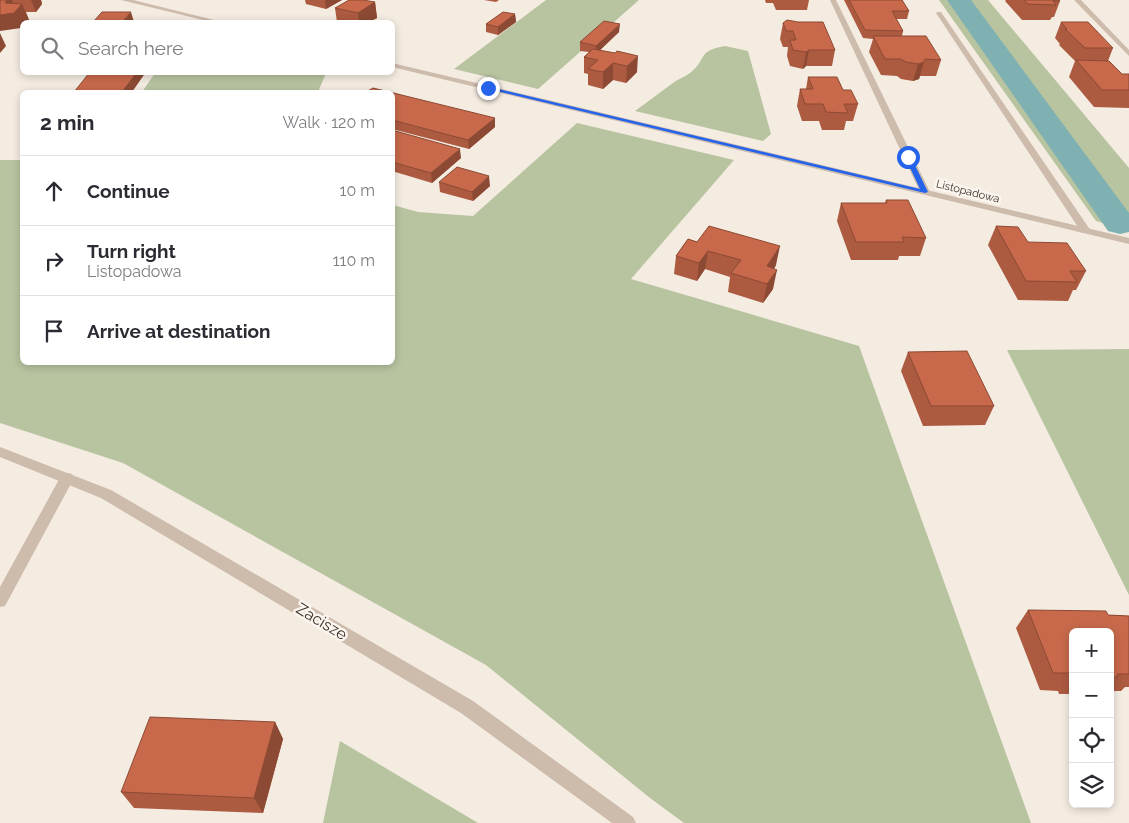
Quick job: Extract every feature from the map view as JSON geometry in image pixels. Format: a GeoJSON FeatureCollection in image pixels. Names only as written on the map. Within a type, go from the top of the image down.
{"type":"FeatureCollection","features":[{"type":"Feature","properties":{"kind":"street"},"geometry":{"type":"LineString","coordinates":[[124,0],[209,20]]}},
{"type":"Feature","properties":{"kind":"street"},"geometry":{"type":"LineString","coordinates":[[833,0],[925,192]]}},
{"type":"Feature","properties":{"kind":"street"},"geometry":{"type":"LineString","coordinates":[[1077,0],[1129,54]]}},
{"type":"Feature","properties":{"kind":"street"},"geometry":{"type":"LineString","coordinates":[[939,13],[1086,231]]}},
{"type":"Feature","properties":{"kind":"street","name":"Listopadowa"},"geometry":{"type":"LineString","coordinates":[[395,65],[1129,241]]}},
{"type":"Feature","properties":{"kind":"street","name":"Zacisze"},"geometry":{"type":"LineString","coordinates":[[0,452],[106,494],[467,707],[627,823]]}},
{"type":"Feature","properties":{"kind":"street"},"geometry":{"type":"LineString","coordinates":[[0,601],[67,478]]}},
{"type":"Feature","properties":{"kind":"green space"},"geometry":{"type":"Polygon","coordinates":[[[546,0],[639,0],[538,89],[454,69],[546,0]]]}},
{"type":"Feature","properties":{"kind":"green space"},"geometry":{"type":"Polygon","coordinates":[[[939,0],[988,0],[1129,168],[1129,230],[1096,221],[939,0]]]}},
{"type":"Feature","properties":{"kind":"green space"},"geometry":{"type":"Polygon","coordinates":[[[725,46],[748,51],[771,134],[763,141],[635,111],[690,73],[710,50],[725,46]]]}},
{"type":"Feature","properties":{"kind":"green space"},"geometry":{"type":"Polygon","coordinates":[[[154,75],[325,75],[319,90],[143,90],[154,75]]]}},
{"type":"Feature","properties":{"kind":"green space"},"geometry":{"type":"Polygon","coordinates":[[[577,123],[734,160],[631,279],[859,346],[1031,823],[684,823],[650,798],[486,665],[123,463],[0,423],[0,160],[20,160],[20,365],[395,365],[395,206],[418,212],[473,216],[577,123]]]}},
{"type":"Feature","properties":{"kind":"green space"},"geometry":{"type":"Polygon","coordinates":[[[1129,349],[1129,595],[1007,350],[1129,349]]]}},
{"type":"Feature","properties":{"kind":"green space"},"geometry":{"type":"Polygon","coordinates":[[[340,741],[478,823],[323,823],[340,741]]]}},
{"type":"Feature","properties":{"kind":"building"},"geometry":{"type":"Polygon","coordinates":[[[0,0],[7,0],[5,3],[22,4],[14,13],[0,15],[0,0]]]}},
{"type":"Feature","properties":{"kind":"building"},"geometry":{"type":"Polygon","coordinates":[[[349,0],[375,2],[358,13],[335,8],[349,0]]]}},
{"type":"Feature","properties":{"kind":"building"},"geometry":{"type":"Polygon","coordinates":[[[849,0],[902,0],[909,11],[892,11],[903,31],[865,30],[849,0]]]}},
{"type":"Feature","properties":{"kind":"building"},"geometry":{"type":"Polygon","coordinates":[[[1024,0],[1060,1],[1053,1],[1056,5],[1028,4],[1024,0]]]}},
{"type":"Feature","properties":{"kind":"building"},"geometry":{"type":"Polygon","coordinates":[[[102,12],[131,12],[124,20],[95,20],[102,12]]]}},
{"type":"Feature","properties":{"kind":"building"},"geometry":{"type":"Polygon","coordinates":[[[503,12],[515,14],[498,27],[486,24],[503,12]]]}},
{"type":"Feature","properties":{"kind":"building"},"geometry":{"type":"Polygon","coordinates":[[[787,20],[823,22],[835,50],[809,50],[806,52],[793,50],[790,40],[796,40],[793,31],[786,31],[783,23],[787,20]]]}},
{"type":"Feature","properties":{"kind":"building"},"geometry":{"type":"Polygon","coordinates":[[[604,21],[620,24],[596,46],[580,42],[604,21]]]}},
{"type":"Feature","properties":{"kind":"building"},"geometry":{"type":"Polygon","coordinates":[[[1061,22],[1088,22],[1113,48],[1085,48],[1065,29],[1067,29],[1061,22]]]}},
{"type":"Feature","properties":{"kind":"building"},"geometry":{"type":"Polygon","coordinates":[[[873,36],[926,36],[941,60],[925,59],[924,62],[918,64],[901,59],[885,59],[873,36]]]}},
{"type":"Feature","properties":{"kind":"building"},"geometry":{"type":"Polygon","coordinates":[[[593,49],[615,53],[617,51],[638,56],[627,66],[613,63],[603,72],[588,69],[598,60],[584,57],[593,49]]]}},
{"type":"Feature","properties":{"kind":"building"},"geometry":{"type":"Polygon","coordinates":[[[1076,60],[1109,61],[1122,74],[1129,74],[1129,90],[1102,90],[1076,60]]]}},
{"type":"Feature","properties":{"kind":"building"},"geometry":{"type":"Polygon","coordinates":[[[88,75],[135,75],[124,90],[76,90],[88,75]]]}},
{"type":"Feature","properties":{"kind":"building"},"geometry":{"type":"Polygon","coordinates":[[[808,77],[837,77],[843,90],[851,90],[858,104],[844,104],[848,113],[826,112],[823,104],[805,104],[800,89],[813,89],[808,77]]]}},
{"type":"Feature","properties":{"kind":"building"},"geometry":{"type":"Polygon","coordinates":[[[395,94],[495,118],[468,140],[395,121],[395,94]]]}},
{"type":"Feature","properties":{"kind":"building"},"geometry":{"type":"Polygon","coordinates":[[[395,131],[460,149],[431,173],[395,163],[395,131]]]}},
{"type":"Feature","properties":{"kind":"building"},"geometry":{"type":"Polygon","coordinates":[[[457,167],[489,176],[472,192],[439,182],[457,167]]]}},
{"type":"Feature","properties":{"kind":"building"},"geometry":{"type":"Polygon","coordinates":[[[886,200],[908,200],[926,238],[902,237],[904,242],[856,242],[841,203],[887,203],[886,200]]]}},
{"type":"Feature","properties":{"kind":"building"},"geometry":{"type":"Polygon","coordinates":[[[709,226],[780,246],[767,266],[777,270],[767,284],[731,273],[741,260],[708,251],[699,263],[676,256],[688,239],[697,242],[709,226]]]}},
{"type":"Feature","properties":{"kind":"building"},"geometry":{"type":"Polygon","coordinates":[[[996,226],[1018,227],[1028,242],[1067,243],[1086,271],[1070,271],[1077,282],[1026,281],[996,226]]]}},
{"type":"Feature","properties":{"kind":"building"},"geometry":{"type":"Polygon","coordinates":[[[967,351],[994,406],[931,406],[908,352],[967,351]]]}},
{"type":"Feature","properties":{"kind":"building"},"geometry":{"type":"Polygon","coordinates":[[[1028,610],[1106,611],[1108,615],[1129,616],[1129,674],[1117,674],[1118,677],[1114,677],[1114,628],[1069,628],[1069,673],[1053,673],[1028,610]]]}},
{"type":"Feature","properties":{"kind":"building"},"geometry":{"type":"Polygon","coordinates":[[[150,717],[275,722],[254,798],[121,792],[150,717]]]}},
{"type":"Feature","properties":{"kind":"waterway"},"geometry":{"type":"LineString","coordinates":[[959,0],[1120,224]]}},
{"type":"Feature","properties":{"kind":"route"},"geometry":{"type":"LineString","coordinates":[[488,88],[925,192],[908,157]]}}]}
